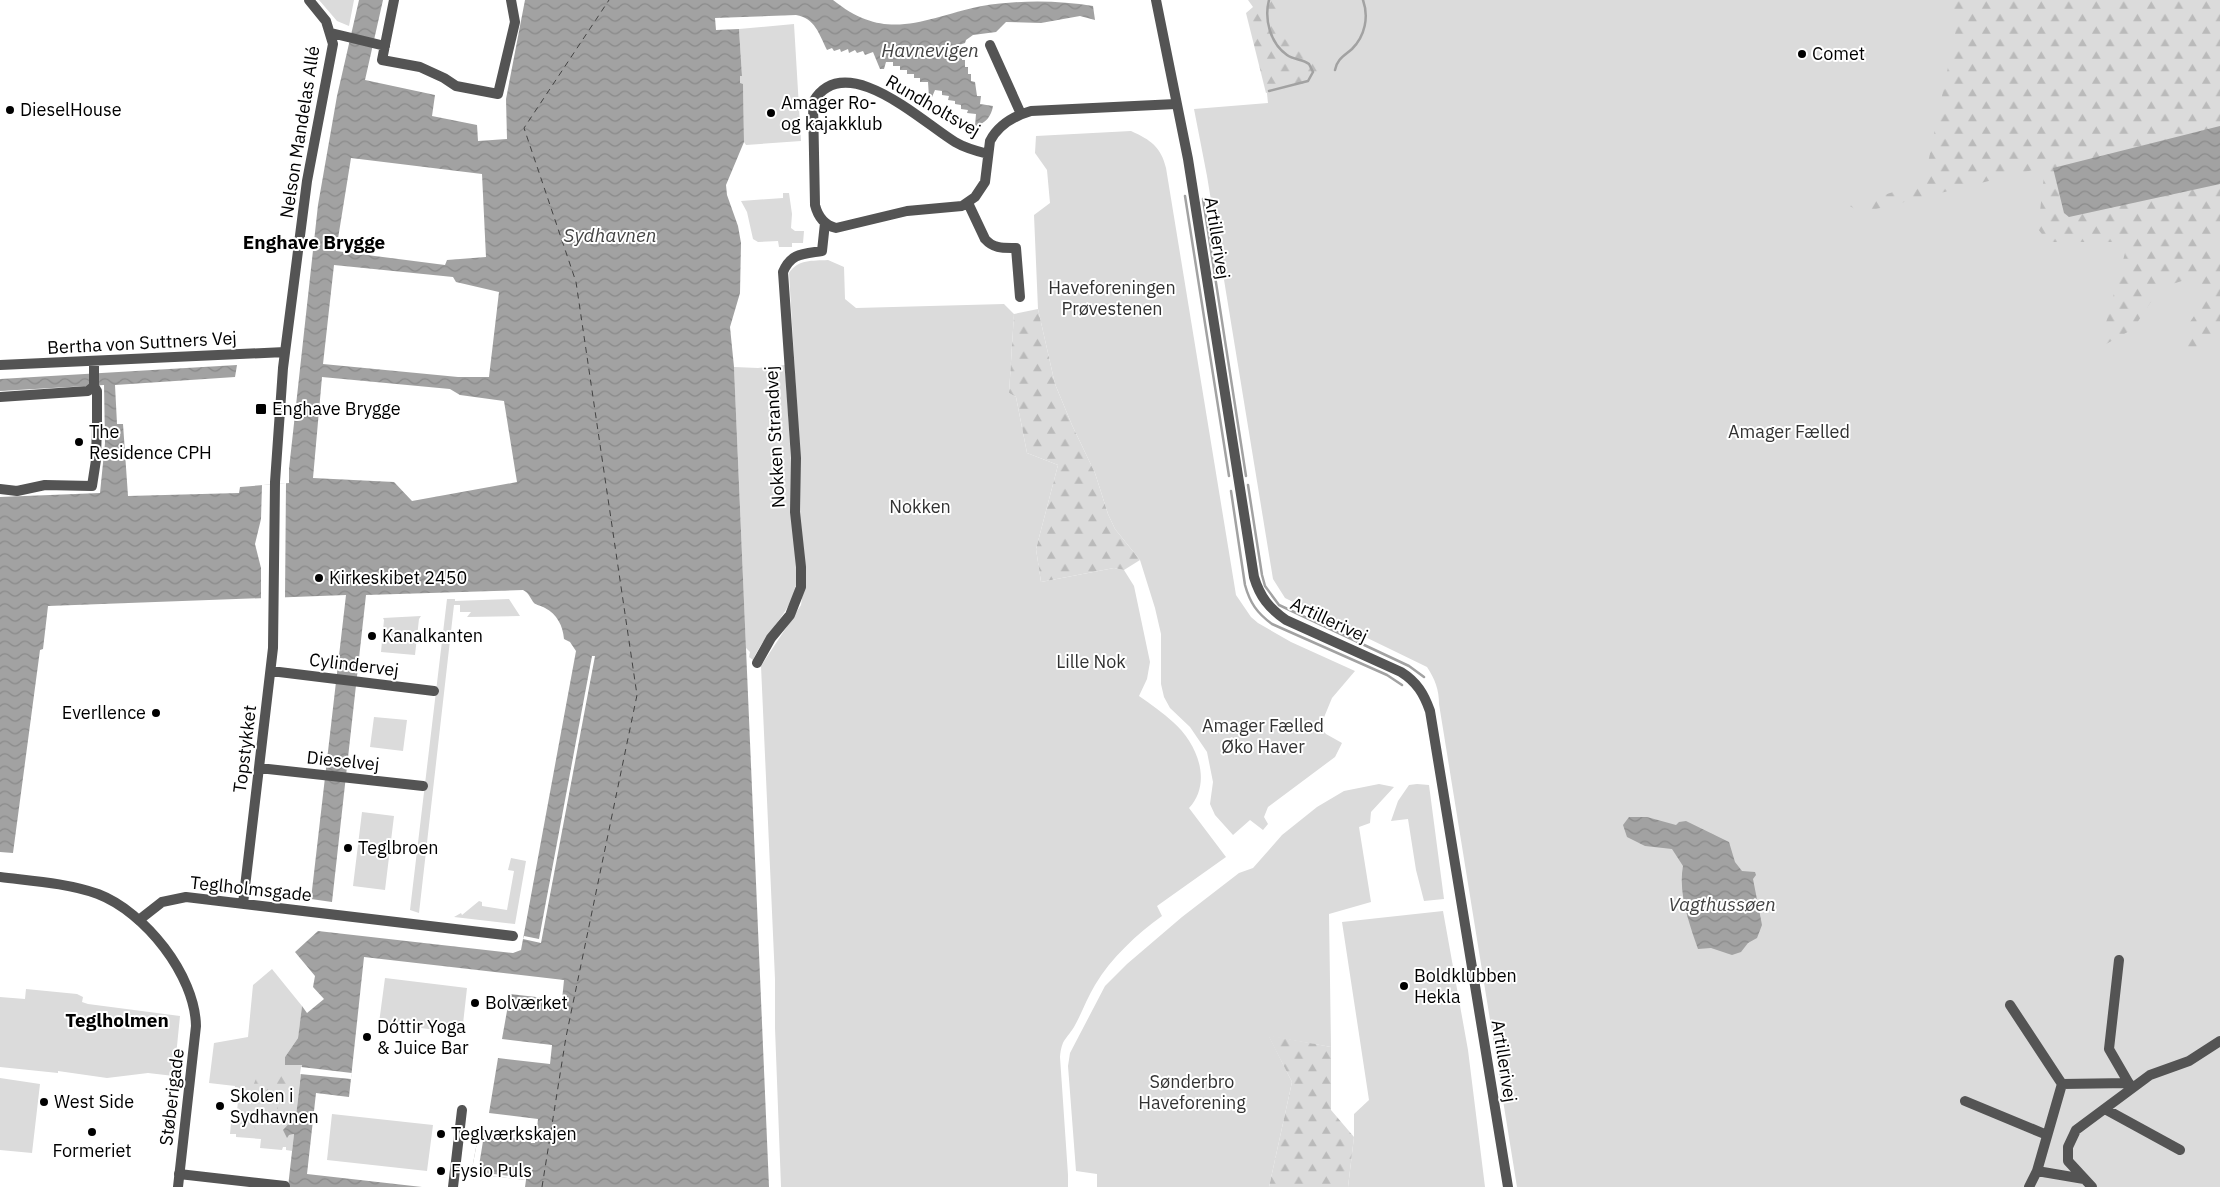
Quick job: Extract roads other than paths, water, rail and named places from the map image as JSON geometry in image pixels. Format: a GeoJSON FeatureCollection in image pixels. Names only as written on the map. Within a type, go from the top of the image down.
{"type":"FeatureCollection","features":[{"type":"Feature","properties":{"kind":"street","name":"Nelson Mandelas Allé"},"geometry":{"type":"LineString","coordinates":[[274,598],[275,484],[285,352],[307,181],[333,44],[326,21],[309,0]]}},
{"type":"Feature","properties":{"kind":"street"},"geometry":{"type":"LineString","coordinates":[[394,0],[380,45],[382,60],[420,68],[444,78],[456,86],[498,94],[515,22],[511,0]]}},
{"type":"Feature","properties":{"kind":"street","name":"Artillerivej"},"geometry":{"type":"LineString","coordinates":[[1156,0],[1188,160],[1254,577],[1258,592],[1273,612],[1286,620],[1401,672],[1412,679],[1424,696],[1430,711],[1508,1187]]}},
{"type":"Feature","properties":{"kind":"street"},"geometry":{"type":"LineString","coordinates":[[331,33],[380,45]]}},
{"type":"Feature","properties":{"kind":"street"},"geometry":{"type":"LineString","coordinates":[[990,45],[1021,114]]}},
{"type":"Feature","properties":{"kind":"street","name":"Rundholtsvej"},"geometry":{"type":"LineString","coordinates":[[825,223],[820,219],[816,205],[812,114],[813,102],[828,86],[844,82],[878,91],[905,106],[956,142],[972,150],[988,154]]}},
{"type":"Feature","properties":{"kind":"street","name":"Rundholtsvej"},"geometry":{"type":"LineString","coordinates":[[968,202],[985,182],[990,141],[995,132],[1021,114],[1031,111],[1176,104]]}},
{"type":"Feature","properties":{"kind":"street"},"geometry":{"type":"LineString","coordinates":[[825,223],[830,227],[841,227],[907,211],[956,208],[968,202],[989,244],[1001,248],[1016,248],[1020,297]]}},
{"type":"Feature","properties":{"kind":"street","name":"Nokken Strandvej"},"geometry":{"type":"LineString","coordinates":[[757,663],[770,638],[790,615],[801,587],[801,567],[795,512],[796,458],[783,272],[790,260],[795,257],[822,251],[825,223]]}},
{"type":"Feature","properties":{"kind":"street","name":"Bertha von Suttners Vej"},"geometry":{"type":"LineString","coordinates":[[0,366],[94,367],[285,352]]}},
{"type":"Feature","properties":{"kind":"street"},"geometry":{"type":"LineString","coordinates":[[0,489],[17,491],[45,485],[92,486],[97,433],[97,391],[94,386],[94,367]]}},
{"type":"Feature","properties":{"kind":"street"},"geometry":{"type":"LineString","coordinates":[[0,397],[88,391],[94,386]]}},
{"type":"Feature","properties":{"kind":"street","name":"Topstykket"},"geometry":{"type":"LineString","coordinates":[[243,904],[271,671],[274,598]]}},
{"type":"Feature","properties":{"kind":"street","name":"Cylindervej"},"geometry":{"type":"LineString","coordinates":[[271,671],[434,691]]}},
{"type":"Feature","properties":{"kind":"street","name":"Dieselvej"},"geometry":{"type":"LineString","coordinates":[[259,768],[423,786]]}},
{"type":"Feature","properties":{"kind":"street"},"geometry":{"type":"LineString","coordinates":[[0,877],[74,887],[99,894],[127,910],[139,920]]}},
{"type":"Feature","properties":{"kind":"street","name":"Teglholmsgade"},"geometry":{"type":"LineString","coordinates":[[139,920],[158,904],[176,898],[243,904],[513,936]]}},
{"type":"Feature","properties":{"kind":"street","name":"Støberigade"},"geometry":{"type":"LineString","coordinates":[[139,920],[173,961],[186,982],[195,1010],[196,1034],[178,1187]]}},
{"type":"Feature","properties":{"kind":"street"},"geometry":{"type":"LineString","coordinates":[[2119,960],[2109,1049],[2131,1086]]}},
{"type":"Feature","properties":{"kind":"street"},"geometry":{"type":"LineString","coordinates":[[2010,1005],[2062,1084],[2037,1171],[2029,1187]]}},
{"type":"Feature","properties":{"kind":"street"},"geometry":{"type":"LineString","coordinates":[[2092,1187],[2068,1162],[2068,1147],[2076,1130],[2105,1109],[2131,1086],[2150,1076],[2189,1061],[2218,1043]]}},
{"type":"Feature","properties":{"kind":"street"},"geometry":{"type":"LineString","coordinates":[[2062,1084],[2131,1086]]}},
{"type":"Feature","properties":{"kind":"street"},"geometry":{"type":"LineString","coordinates":[[1965,1101],[2047,1135]]}},
{"type":"Feature","properties":{"kind":"street"},"geometry":{"type":"LineString","coordinates":[[2105,1109],[2180,1150]]}},
{"type":"Feature","properties":{"kind":"street"},"geometry":{"type":"LineString","coordinates":[[453,1187],[462,1110]]}},
{"type":"Feature","properties":{"kind":"street"},"geometry":{"type":"LineString","coordinates":[[2037,1171],[2084,1179]]}},
{"type":"Feature","properties":{"kind":"street"},"geometry":{"type":"LineString","coordinates":[[179,1174],[285,1186]]}},
{"type":"Feature","properties":{"kind":"water","name":"Sydhavnen"},"geometry":{"type":"Polygon","coordinates":[[[359,0],[383,0],[365,80],[435,95],[432,116],[477,125],[478,141],[507,139],[506,99],[525,0],[833,0],[853,13],[871,21],[889,24],[906,24],[982,6],[1009,3],[1052,2],[1093,6],[1095,20],[1080,16],[1041,23],[1006,22],[996,32],[973,35],[965,43],[959,45],[958,52],[962,53],[965,67],[968,67],[968,74],[971,74],[971,81],[975,82],[977,96],[981,96],[980,104],[993,106],[987,119],[975,126],[976,114],[967,113],[968,110],[961,109],[961,105],[955,104],[955,101],[948,100],[949,96],[942,95],[942,91],[935,90],[932,97],[929,97],[928,82],[920,82],[920,78],[914,78],[914,74],[907,74],[907,70],[900,70],[900,66],[893,66],[893,62],[886,62],[884,69],[880,69],[873,52],[865,55],[863,51],[857,53],[855,50],[849,53],[848,49],[841,52],[840,49],[834,51],[832,48],[827,50],[816,28],[808,19],[796,15],[715,18],[716,30],[739,29],[742,76],[740,76],[740,83],[743,84],[744,142],[726,185],[727,195],[738,226],[741,243],[740,293],[730,327],[734,367],[769,1187],[525,1187],[526,1180],[471,1174],[479,1132],[536,1138],[538,1119],[489,1113],[498,1058],[550,1064],[552,1045],[502,1039],[510,994],[562,1000],[564,980],[364,957],[349,1097],[316,1093],[307,1174],[422,1187],[288,1187],[294,1134],[289,1135],[287,1138],[283,1130],[296,1116],[302,1065],[285,1065],[285,1057],[298,1038],[302,1006],[307,1013],[324,999],[313,987],[315,976],[295,952],[318,931],[513,953],[521,950],[576,651],[570,642],[564,639],[561,625],[556,617],[544,607],[534,603],[523,590],[366,595],[332,902],[311,899],[346,595],[48,606],[43,649],[40,650],[13,853],[0,852],[0,497],[100,493],[105,443],[104,385],[0,391],[0,379],[237,365],[235,377],[115,385],[117,424],[123,424],[128,496],[239,493],[240,487],[289,483],[318,205],[337,96],[359,0]],[[351,158],[336,251],[445,265],[447,260],[486,257],[482,174],[351,158]],[[334,265],[323,364],[458,377],[489,377],[499,292],[456,282],[453,277],[334,265]],[[322,377],[313,478],[394,482],[412,501],[517,482],[504,401],[460,395],[450,389],[322,377]]]}},
{"type":"Feature","properties":{"kind":"water"},"geometry":{"type":"Polygon","coordinates":[[[2220,126],[2220,184],[2069,217],[2064,213],[2053,168],[2220,126]]]}},
{"type":"Feature","properties":{"kind":"water","name":"Vagthussøen"},"geometry":{"type":"Polygon","coordinates":[[[1629,817],[1647,817],[1676,825],[1679,822],[1686,821],[1729,842],[1735,862],[1742,871],[1755,872],[1756,875],[1753,879],[1762,925],[1757,938],[1748,943],[1741,952],[1732,955],[1711,948],[1698,949],[1683,897],[1683,866],[1672,849],[1645,846],[1627,837],[1623,825],[1629,817]]]}},
{"type":"Feature","properties":{"kind":"waterway"},"geometry":{"type":"LineString","coordinates":[[1269,0],[1268,23],[1276,44],[1287,55],[1309,64],[1313,72],[1308,81],[1269,91]]}},
{"type":"Feature","properties":{"kind":"waterway"},"geometry":{"type":"LineString","coordinates":[[1335,70],[1339,60],[1352,49],[1363,32],[1366,20],[1363,0]]}},
{"type":"Feature","properties":{"kind":"waterway"},"geometry":{"type":"LineString","coordinates":[[1185,196],[1229,476]]}},
{"type":"Feature","properties":{"kind":"waterway"},"geometry":{"type":"LineString","coordinates":[[1203,199],[1246,476]]}},
{"type":"Feature","properties":{"kind":"waterway"},"geometry":{"type":"LineString","coordinates":[[1248,485],[1262,575],[1265,586],[1279,605],[1409,666],[1424,677]]}},
{"type":"Feature","properties":{"kind":"waterway"},"geometry":{"type":"LineString","coordinates":[[1231,491],[1245,585],[1249,597],[1258,612],[1272,624],[1387,675],[1402,685]]}},
{"type":"Feature","properties":{"kind":"place","name":"Comet"},"geometry":{"type":"Point","coordinates":[1802,54]}},
{"type":"Feature","properties":{"kind":"place","name":"DieselHouse"},"geometry":{"type":"Point","coordinates":[10,110]}},
{"type":"Feature","properties":{"kind":"place","name":"Amager Ro- og kajakklub"},"geometry":{"type":"Point","coordinates":[771,113]}},
{"type":"Feature","properties":{"kind":"place","name":"Enghave Brygge"},"geometry":{"type":"Point","coordinates":[261,409]}},
{"type":"Feature","properties":{"kind":"place","name":"The Residence CPH"},"geometry":{"type":"Point","coordinates":[79,442]}},
{"type":"Feature","properties":{"kind":"place","name":"Kirkeskibet 2450"},"geometry":{"type":"Point","coordinates":[319,578]}},
{"type":"Feature","properties":{"kind":"place","name":"Kanalkanten"},"geometry":{"type":"Point","coordinates":[372,636]}},
{"type":"Feature","properties":{"kind":"place","name":"Everllence"},"geometry":{"type":"Point","coordinates":[156,713]}},
{"type":"Feature","properties":{"kind":"place","name":"Teglbroen"},"geometry":{"type":"Point","coordinates":[348,848]}},
{"type":"Feature","properties":{"kind":"place","name":"Boldklubben Hekla"},"geometry":{"type":"Point","coordinates":[1404,986]}},
{"type":"Feature","properties":{"kind":"place","name":"Bolværket"},"geometry":{"type":"Point","coordinates":[475,1003]}},
{"type":"Feature","properties":{"kind":"place","name":"Dóttir Yoga & Juice Bar"},"geometry":{"type":"Point","coordinates":[367,1037]}},
{"type":"Feature","properties":{"kind":"place","name":"West Side"},"geometry":{"type":"Point","coordinates":[44,1102]}},
{"type":"Feature","properties":{"kind":"place","name":"Skolen i Sydhavnen"},"geometry":{"type":"Point","coordinates":[220,1106]}},
{"type":"Feature","properties":{"kind":"place","name":"Formeriet"},"geometry":{"type":"Point","coordinates":[92,1132]}},
{"type":"Feature","properties":{"kind":"place","name":"Teglværkskajen"},"geometry":{"type":"Point","coordinates":[441,1134]}},
{"type":"Feature","properties":{"kind":"place","name":"Fysio Puls"},"geometry":{"type":"Point","coordinates":[441,1171]}},
{"type":"Feature","properties":{"kind":"district","name":"Enghave Brygge"},"geometry":{"type":"Point","coordinates":[314,242]}},
{"type":"Feature","properties":{"kind":"district","name":"Teglholmen"},"geometry":{"type":"Point","coordinates":[117,1020]}},
{"type":"Feature","properties":{"kind":"water label","name":"Havnevigen"},"geometry":{"type":"Point","coordinates":[930,50]}},
{"type":"Feature","properties":{"kind":"park label","name":"Haveforeningen Prøvestenen"},"geometry":{"type":"Point","coordinates":[1112,298]}},
{"type":"Feature","properties":{"kind":"park label","name":"Amager Fælled"},"geometry":{"type":"Point","coordinates":[1789,432]}},
{"type":"Feature","properties":{"kind":"park label","name":"Nokken"},"geometry":{"type":"Point","coordinates":[920,507]}},
{"type":"Feature","properties":{"kind":"park label","name":"Lille Nok"},"geometry":{"type":"Point","coordinates":[1091,662]}},
{"type":"Feature","properties":{"kind":"park label","name":"Amager Fælled Øko Haver"},"geometry":{"type":"Point","coordinates":[1263,736]}},
{"type":"Feature","properties":{"kind":"park label","name":"Sønderbro Haveforening"},"geometry":{"type":"Point","coordinates":[1192,1092]}}]}
